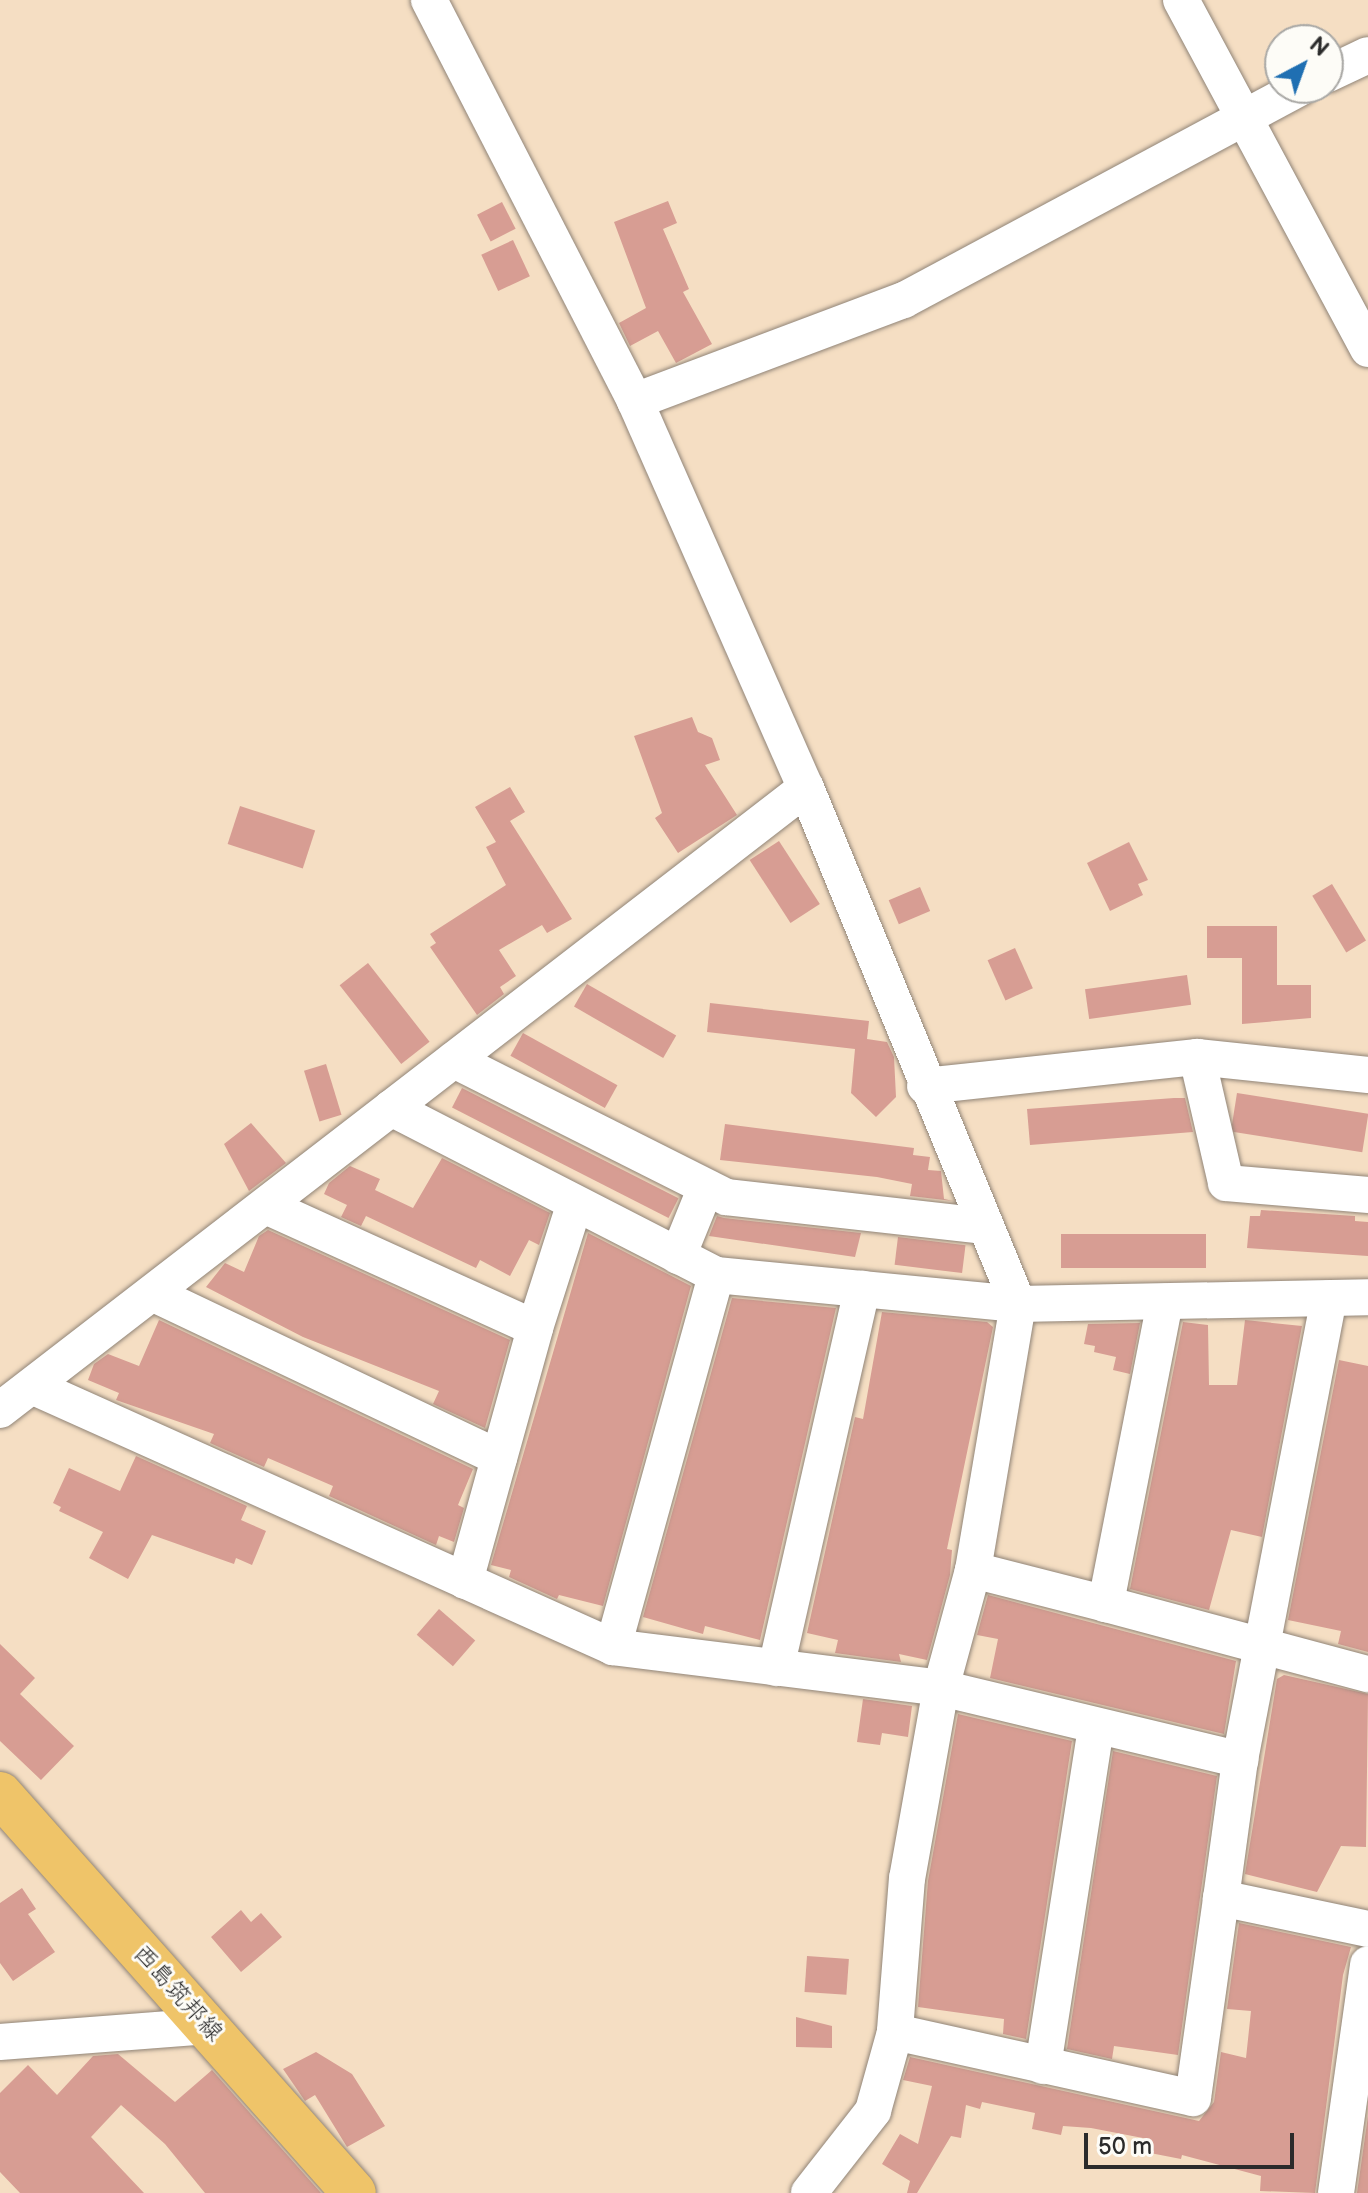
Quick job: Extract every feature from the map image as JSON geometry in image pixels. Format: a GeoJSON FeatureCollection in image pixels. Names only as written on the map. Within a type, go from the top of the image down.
{"type":"FeatureCollection","features":[{"type":"Feature","properties":{"kind":"main road","name":"西島筑邦線"},"geometry":{"type":"LineString","coordinates":[[0,1794],[354,2193]]}},
{"type":"Feature","properties":{"kind":"street"},"geometry":{"type":"LineString","coordinates":[[429,0],[635,401],[806,788],[925,1086],[1018,1304],[973,1570],[941,1688],[907,1878],[895,2032],[873,2111],[809,2193]]}},
{"type":"Feature","properties":{"kind":"street"},"geometry":{"type":"LineString","coordinates":[[1181,0],[1246,115],[1368,349]]}},
{"type":"Feature","properties":{"kind":"street"},"geometry":{"type":"LineString","coordinates":[[1344,66],[1368,55]]}},
{"type":"Feature","properties":{"kind":"street"},"geometry":{"type":"LineString","coordinates":[[635,401],[904,300],[1268,104]]}},
{"type":"Feature","properties":{"kind":"street"},"geometry":{"type":"LineString","coordinates":[[0,1410],[34,1387],[806,788]]}},
{"type":"Feature","properties":{"kind":"street"},"geometry":{"type":"LineString","coordinates":[[925,1086],[1024,1071],[1197,1057],[1368,1075]]}},
{"type":"Feature","properties":{"kind":"street"},"geometry":{"type":"LineString","coordinates":[[1197,1057],[1226,1183],[1368,1195]]}},
{"type":"Feature","properties":{"kind":"street"},"geometry":{"type":"LineString","coordinates":[[454,1060],[726,1197],[985,1226]]}},
{"type":"Feature","properties":{"kind":"street"},"geometry":{"type":"LineString","coordinates":[[391,1108],[716,1275],[1018,1304],[1368,1297]]}},
{"type":"Feature","properties":{"kind":"street"},"geometry":{"type":"LineString","coordinates":[[678,1256],[706,1187]]}},
{"type":"Feature","properties":{"kind":"street"},"geometry":{"type":"LineString","coordinates":[[465,1581],[535,1328],[575,1203]]}},
{"type":"Feature","properties":{"kind":"street"},"geometry":{"type":"LineString","coordinates":[[266,1206],[535,1328]]}},
{"type":"Feature","properties":{"kind":"street"},"geometry":{"type":"LineString","coordinates":[[613,1647],[716,1275]]}},
{"type":"Feature","properties":{"kind":"street"},"geometry":{"type":"LineString","coordinates":[[776,1668],[862,1289]]}},
{"type":"Feature","properties":{"kind":"street"},"geometry":{"type":"LineString","coordinates":[[154,1294],[499,1458]]}},
{"type":"Feature","properties":{"kind":"street"},"geometry":{"type":"LineString","coordinates":[[895,2032],[1193,2098],[1240,1760],[1329,1299]]}},
{"type":"Feature","properties":{"kind":"street"},"geometry":{"type":"LineString","coordinates":[[1106,1604],[1165,1302]]}},
{"type":"Feature","properties":{"kind":"street"},"geometry":{"type":"LineString","coordinates":[[34,1387],[613,1647],[941,1688],[1240,1760]]}},
{"type":"Feature","properties":{"kind":"street"},"geometry":{"type":"LineString","coordinates":[[973,1570],[1368,1674]]}},
{"type":"Feature","properties":{"kind":"street"},"geometry":{"type":"LineString","coordinates":[[1043,2066],[1096,1726]]}},
{"type":"Feature","properties":{"kind":"street"},"geometry":{"type":"LineString","coordinates":[[1221,1898],[1368,1929]]}},
{"type":"Feature","properties":{"kind":"street"},"geometry":{"type":"LineString","coordinates":[[1336,2193],[1368,1964]]}},
{"type":"Feature","properties":{"kind":"street"},"geometry":{"type":"LineString","coordinates":[[0,2042],[208,2026]]}},
{"type":"Feature","properties":{"kind":"building"},"geometry":{"type":"Polygon","coordinates":[[[668,201],[677,223],[663,229],[689,289],[683,292],[712,344],[676,363],[658,331],[630,346],[619,323],[646,308],[614,222],[668,201]]]}},
{"type":"Feature","properties":{"kind":"building"},"geometry":{"type":"Polygon","coordinates":[[[502,202],[516,229],[491,241],[477,215],[502,202]]]}},
{"type":"Feature","properties":{"kind":"building"},"geometry":{"type":"Polygon","coordinates":[[[513,240],[530,276],[498,291],[481,255],[513,240]]]}},
{"type":"Feature","properties":{"kind":"building"},"geometry":{"type":"Polygon","coordinates":[[[692,717],[698,732],[712,738],[720,760],[705,765],[737,815],[678,853],[655,818],[662,813],[634,736],[692,717]]]}},
{"type":"Feature","properties":{"kind":"building"},"geometry":{"type":"Polygon","coordinates":[[[510,787],[525,812],[510,821],[572,919],[547,933],[542,925],[499,950],[516,976],[500,987],[504,994],[477,1015],[430,947],[436,943],[430,934],[506,885],[486,847],[496,842],[475,807],[510,787]]]}},
{"type":"Feature","properties":{"kind":"building"},"geometry":{"type":"Polygon","coordinates":[[[240,806],[315,830],[303,868],[228,844],[240,806]]]}},
{"type":"Feature","properties":{"kind":"building"},"geometry":{"type":"Polygon","coordinates":[[[779,841],[820,904],[790,923],[750,860],[779,841]]]}},
{"type":"Feature","properties":{"kind":"building"},"geometry":{"type":"Polygon","coordinates":[[[1129,842],[1148,880],[1138,884],[1143,895],[1110,911],[1087,863],[1129,842]]]}},
{"type":"Feature","properties":{"kind":"building"},"geometry":{"type":"Polygon","coordinates":[[[1332,884],[1366,941],[1346,952],[1312,896],[1332,884]]]}},
{"type":"Feature","properties":{"kind":"building"},"geometry":{"type":"Polygon","coordinates":[[[920,887],[930,911],[899,924],[889,900],[920,887]]]}},
{"type":"Feature","properties":{"kind":"building"},"geometry":{"type":"Polygon","coordinates":[[[1207,926],[1277,926],[1277,985],[1311,985],[1311,1018],[1242,1024],[1242,958],[1207,958],[1207,926]]]}},
{"type":"Feature","properties":{"kind":"building"},"geometry":{"type":"Polygon","coordinates":[[[1015,948],[1033,988],[1005,1000],[988,960],[1015,948]]]}},
{"type":"Feature","properties":{"kind":"building"},"geometry":{"type":"Polygon","coordinates":[[[368,963],[430,1042],[401,1064],[340,985],[368,963]]]}},
{"type":"Feature","properties":{"kind":"building"},"geometry":{"type":"Polygon","coordinates":[[[1187,975],[1191,1005],[1089,1019],[1085,989],[1187,975]]]}},
{"type":"Feature","properties":{"kind":"building"},"geometry":{"type":"Polygon","coordinates":[[[587,984],[676,1036],[663,1058],[574,1007],[587,984]]]}},
{"type":"Feature","properties":{"kind":"building"},"geometry":{"type":"Polygon","coordinates":[[[710,1003],[869,1021],[867,1039],[887,1042],[894,1057],[896,1097],[876,1117],[851,1093],[855,1049],[707,1032],[710,1003]]]}},
{"type":"Feature","properties":{"kind":"building"},"geometry":{"type":"Polygon","coordinates":[[[523,1033],[617,1085],[605,1108],[510,1056],[523,1033]]]}},
{"type":"Feature","properties":{"kind":"building"},"geometry":{"type":"Polygon","coordinates":[[[326,1064],[341,1115],[320,1121],[304,1071],[326,1064]]]}},
{"type":"Feature","properties":{"kind":"building"},"geometry":{"type":"Polygon","coordinates":[[[462,1088],[679,1198],[669,1218],[452,1108],[462,1088]]]}},
{"type":"Feature","properties":{"kind":"building"},"geometry":{"type":"Polygon","coordinates":[[[1237,1093],[1368,1114],[1362,1152],[1231,1132],[1237,1093]]]}},
{"type":"Feature","properties":{"kind":"building"},"geometry":{"type":"Polygon","coordinates":[[[1185,1098],[1193,1132],[1030,1145],[1027,1109],[1185,1098]]]}},
{"type":"Feature","properties":{"kind":"building"},"geometry":{"type":"Polygon","coordinates":[[[251,1123],[286,1163],[249,1191],[224,1144],[251,1123]]]}},
{"type":"Feature","properties":{"kind":"building"},"geometry":{"type":"Polygon","coordinates":[[[725,1124],[914,1148],[913,1155],[930,1157],[928,1170],[941,1171],[944,1199],[953,1201],[910,1196],[912,1184],[877,1177],[720,1160],[725,1124]]]}},
{"type":"Feature","properties":{"kind":"building"},"geometry":{"type":"Polygon","coordinates":[[[442,1158],[550,1213],[539,1245],[529,1240],[510,1276],[480,1260],[476,1268],[366,1216],[361,1226],[341,1217],[347,1205],[324,1194],[329,1183],[350,1166],[380,1179],[375,1190],[413,1208],[442,1158]]]}},
{"type":"Feature","properties":{"kind":"building"},"geometry":{"type":"Polygon","coordinates":[[[1261,1210],[1355,1216],[1355,1221],[1368,1222],[1368,1256],[1247,1248],[1250,1216],[1260,1216],[1261,1210]]]}},
{"type":"Feature","properties":{"kind":"building"},"geometry":{"type":"Polygon","coordinates":[[[717,1216],[861,1233],[855,1257],[709,1236],[717,1216]]]}},
{"type":"Feature","properties":{"kind":"building"},"geometry":{"type":"Polygon","coordinates":[[[268,1230],[510,1340],[485,1428],[433,1404],[439,1391],[303,1337],[206,1287],[225,1263],[244,1272],[259,1236],[268,1230]]]}},
{"type":"Feature","properties":{"kind":"building"},"geometry":{"type":"Polygon","coordinates":[[[588,1233],[691,1286],[603,1606],[559,1595],[557,1599],[509,1577],[511,1570],[491,1565],[588,1233]]]}},
{"type":"Feature","properties":{"kind":"building"},"geometry":{"type":"Polygon","coordinates":[[[1061,1234],[1206,1234],[1206,1268],[1061,1268],[1061,1234]]]}},
{"type":"Feature","properties":{"kind":"building"},"geometry":{"type":"Polygon","coordinates":[[[898,1237],[965,1245],[962,1273],[895,1265],[898,1237]]]}},
{"type":"Feature","properties":{"kind":"building"},"geometry":{"type":"Polygon","coordinates":[[[732,1298],[836,1308],[760,1640],[705,1626],[703,1634],[643,1617],[732,1298]]]}},
{"type":"Feature","properties":{"kind":"building"},"geometry":{"type":"Polygon","coordinates":[[[882,1312],[987,1322],[993,1327],[947,1549],[952,1550],[950,1575],[927,1660],[899,1654],[901,1662],[835,1653],[838,1640],[807,1633],[855,1417],[863,1419],[882,1312]]]}},
{"type":"Feature","properties":{"kind":"building"},"geometry":{"type":"Polygon","coordinates":[[[159,1320],[473,1469],[458,1505],[464,1508],[454,1542],[439,1536],[436,1545],[329,1496],[333,1486],[268,1458],[264,1467],[210,1443],[214,1434],[116,1400],[119,1393],[88,1380],[94,1364],[108,1354],[139,1366],[159,1320]]]}},
{"type":"Feature","properties":{"kind":"building"},"geometry":{"type":"Polygon","coordinates":[[[1245,1320],[1302,1326],[1262,1537],[1231,1530],[1209,1610],[1130,1589],[1183,1322],[1208,1325],[1209,1385],[1237,1385],[1245,1320]]]}},
{"type":"Feature","properties":{"kind":"building"},"geometry":{"type":"Polygon","coordinates":[[[1140,1323],[1130,1374],[1113,1370],[1116,1357],[1094,1352],[1095,1346],[1084,1344],[1088,1324],[1140,1323]]]}},
{"type":"Feature","properties":{"kind":"building"},"geometry":{"type":"Polygon","coordinates":[[[1339,1360],[1368,1366],[1368,1652],[1338,1644],[1341,1631],[1288,1620],[1339,1360]]]}},
{"type":"Feature","properties":{"kind":"building"},"geometry":{"type":"Polygon","coordinates":[[[136,1456],[247,1506],[241,1520],[266,1531],[252,1565],[236,1558],[234,1564],[152,1535],[128,1579],[89,1558],[103,1532],[59,1511],[61,1507],[53,1503],[69,1468],[120,1491],[136,1456]]]}},
{"type":"Feature","properties":{"kind":"building"},"geometry":{"type":"Polygon","coordinates":[[[988,1595],[1236,1661],[1224,1734],[990,1678],[998,1639],[977,1635],[988,1595]]]}},
{"type":"Feature","properties":{"kind":"building"},"geometry":{"type":"Polygon","coordinates":[[[439,1609],[475,1640],[453,1666],[417,1635],[439,1609]]]}},
{"type":"Feature","properties":{"kind":"building"},"geometry":{"type":"Polygon","coordinates":[[[0,1644],[35,1678],[20,1694],[74,1746],[41,1780],[0,1741],[0,1644]]]}},
{"type":"Feature","properties":{"kind":"building"},"geometry":{"type":"Polygon","coordinates":[[[1284,1675],[1368,1694],[1366,1847],[1341,1846],[1317,1892],[1245,1874],[1277,1679],[1284,1675]]]}},
{"type":"Feature","properties":{"kind":"building"},"geometry":{"type":"Polygon","coordinates":[[[863,1699],[912,1706],[908,1737],[882,1733],[880,1745],[857,1742],[863,1699]]]}},
{"type":"Feature","properties":{"kind":"building"},"geometry":{"type":"Polygon","coordinates":[[[958,1714],[1072,1741],[1026,2039],[1003,2034],[1004,2019],[918,2007],[928,1881],[958,1714]]]}},
{"type":"Feature","properties":{"kind":"building"},"geometry":{"type":"Polygon","coordinates":[[[1113,1751],[1217,1776],[1178,2055],[1114,2046],[1112,2059],[1067,2049],[1113,1751]]]}},
{"type":"Feature","properties":{"kind":"building"},"geometry":{"type":"Polygon","coordinates":[[[22,1888],[36,1909],[28,1914],[55,1952],[13,1981],[0,1963],[0,1903],[22,1888]]]}},
{"type":"Feature","properties":{"kind":"building"},"geometry":{"type":"Polygon","coordinates":[[[241,1910],[251,1922],[261,1913],[282,1937],[241,1972],[211,1937],[241,1910]]]}},
{"type":"Feature","properties":{"kind":"building"},"geometry":{"type":"Polygon","coordinates":[[[1239,1923],[1351,1947],[1343,1975],[1315,2193],[1260,2191],[1261,2176],[1182,2155],[1181,2159],[1145,2152],[1148,2139],[1091,2128],[1063,2126],[1061,2135],[1032,2129],[1035,2113],[982,2102],[980,2109],[966,2105],[961,2138],[951,2136],[917,2193],[907,2193],[910,2181],[882,2164],[900,2134],[918,2144],[932,2086],[903,2080],[910,2057],[1199,2121],[1214,2102],[1221,2052],[1246,2058],[1251,2011],[1227,2009],[1239,1923]]]}},
{"type":"Feature","properties":{"kind":"building"},"geometry":{"type":"Polygon","coordinates":[[[807,1956],[849,1959],[846,1995],[804,1992],[807,1956]]]}},
{"type":"Feature","properties":{"kind":"building"},"geometry":{"type":"Polygon","coordinates":[[[796,2017],[832,2026],[832,2048],[796,2047],[796,2017]]]}},
{"type":"Feature","properties":{"kind":"building"},"geometry":{"type":"Polygon","coordinates":[[[316,2052],[352,2074],[385,2126],[347,2147],[315,2095],[305,2101],[283,2069],[316,2052]]]}},
{"type":"Feature","properties":{"kind":"building"},"geometry":{"type":"Polygon","coordinates":[[[118,2054],[175,2102],[212,2070],[321,2193],[205,2193],[165,2144],[121,2105],[91,2137],[144,2193],[20,2193],[0,2172],[0,2093],[28,2065],[57,2095],[93,2056],[118,2054]]]}},
{"type":"Feature","properties":{"kind":"building"},"geometry":{"type":"Polygon","coordinates":[[[1368,2116],[1368,2193],[1357,2193],[1368,2116]]]}}]}
